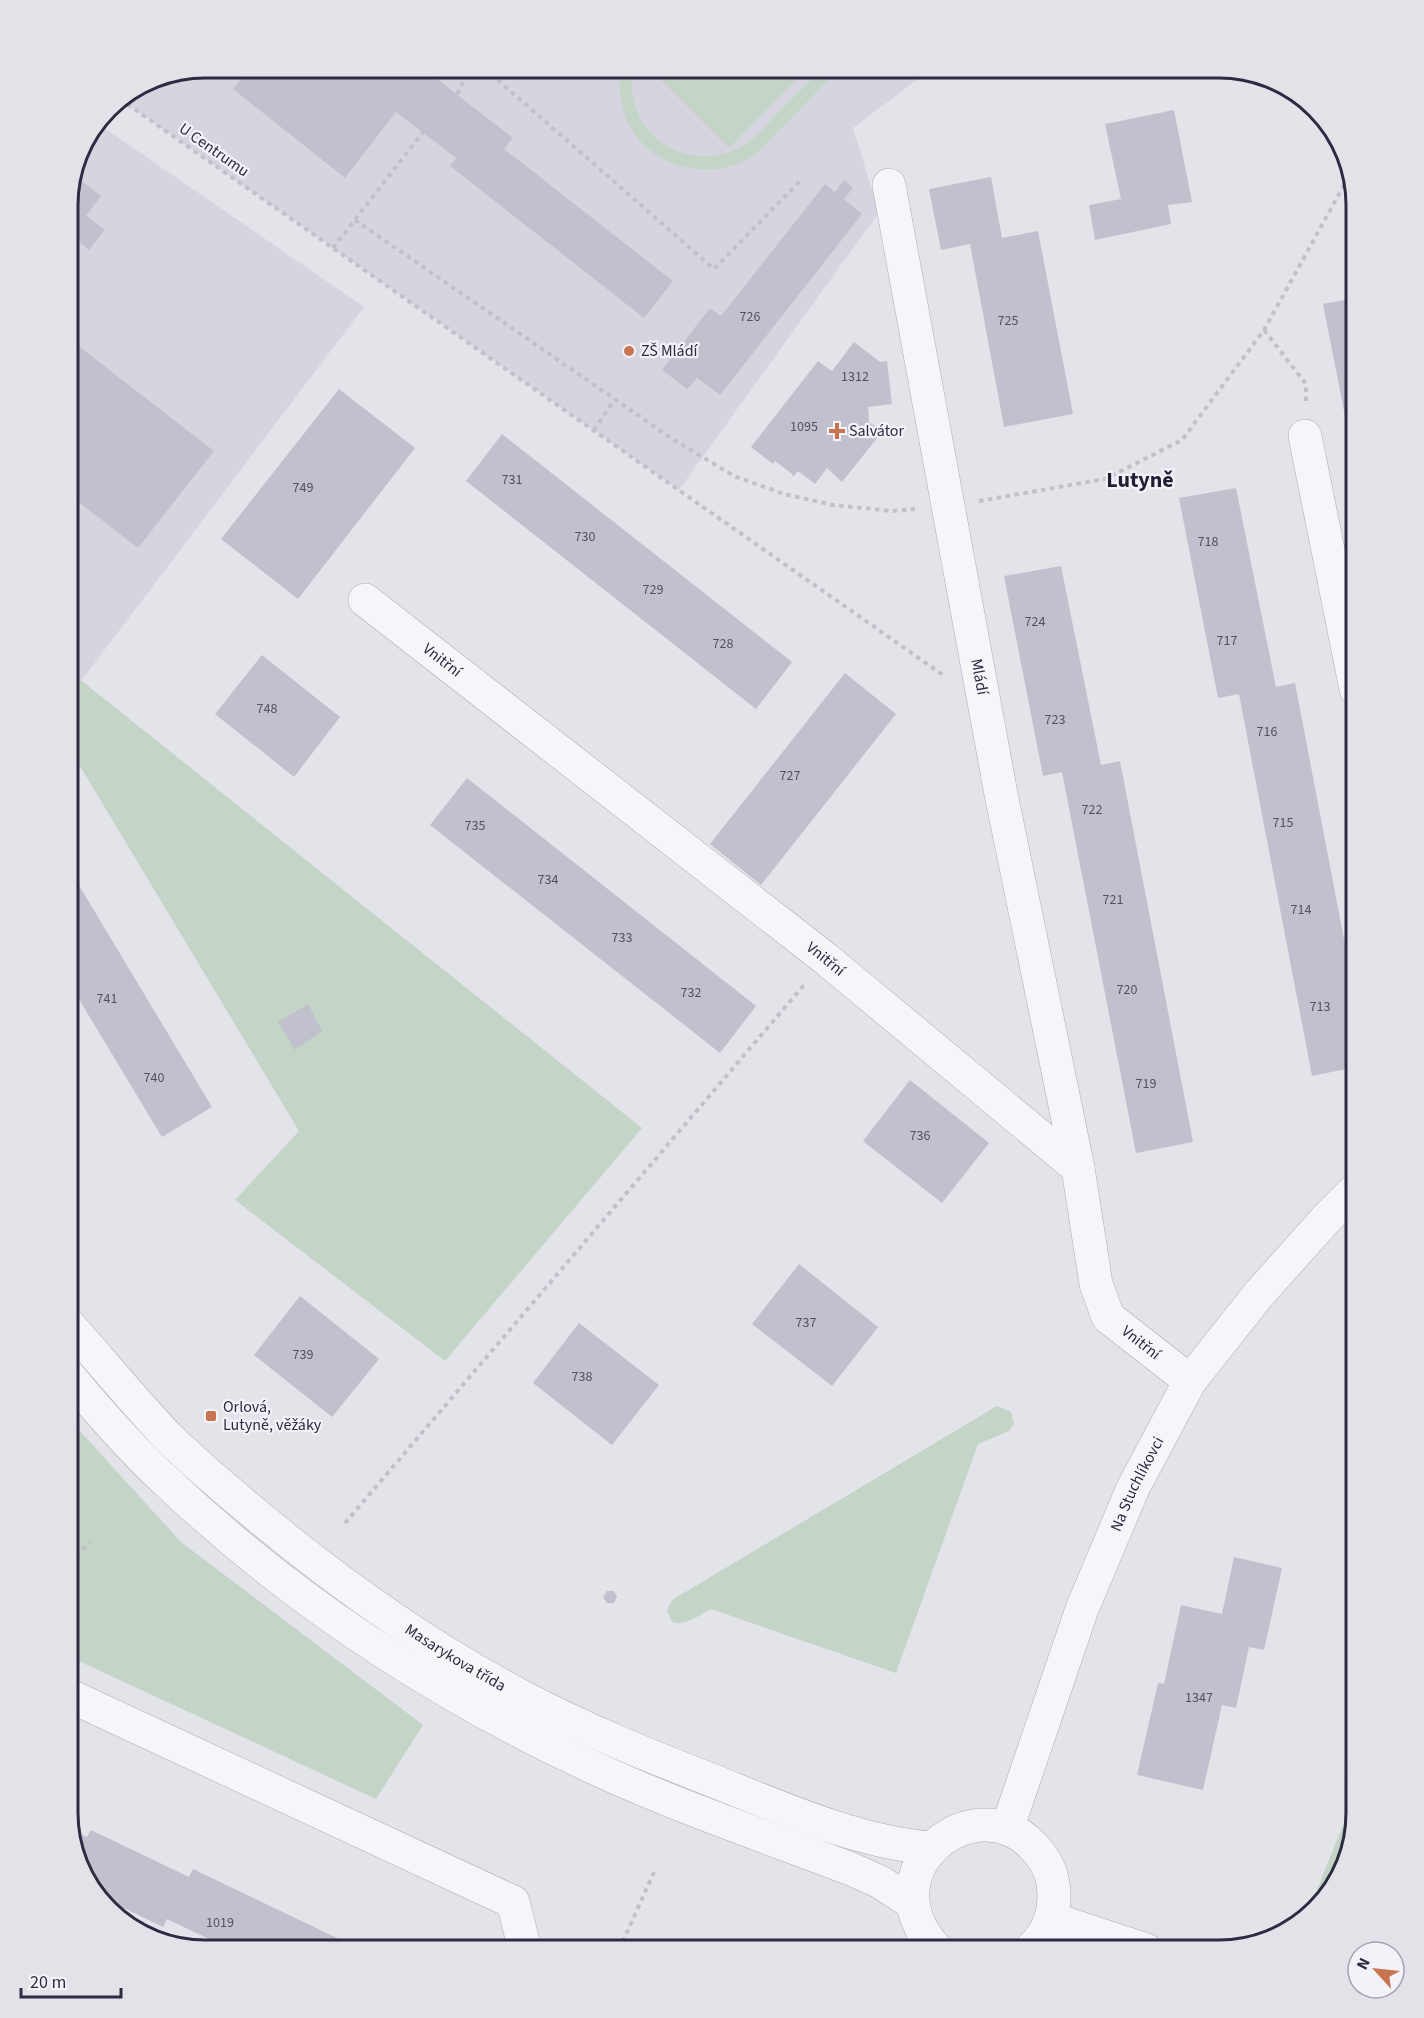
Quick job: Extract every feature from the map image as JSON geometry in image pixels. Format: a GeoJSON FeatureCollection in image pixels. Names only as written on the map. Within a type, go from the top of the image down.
{"type":"FeatureCollection","features":[{"type":"Feature","properties":{"kind":"street","name":"Mládí"},"geometry":{"type":"LineString","coordinates":[[889,185],[984,703],[1078,1168]]}},
{"type":"Feature","properties":{"kind":"street"},"geometry":{"type":"LineString","coordinates":[[1305,436],[1346,639]]}},
{"type":"Feature","properties":{"kind":"street","name":"Vnitřní"},"geometry":{"type":"LineString","coordinates":[[365,600],[826,959],[1078,1168],[1096,1284],[1108,1317],[1190,1381]]}},
{"type":"Feature","properties":{"kind":"street","name":"Na Stuchlíkovci"},"geometry":{"type":"LineString","coordinates":[[1007,1829],[1082,1609],[1133,1488],[1190,1381],[1259,1294],[1346,1199]]}},
{"type":"Feature","properties":{"kind":"street","name":"Masarykova třída"},"geometry":{"type":"LineString","coordinates":[[78,1335],[169,1437],[226,1490],[341,1582],[478,1671],[521,1696],[599,1733],[741,1792],[863,1835],[932,1848]]}},
{"type":"Feature","properties":{"kind":"street","name":"Masarykova třída"},"geometry":{"type":"LineString","coordinates":[[78,1387],[120,1436],[216,1527],[361,1637],[413,1670],[493,1718],[602,1772],[870,1878],[896,1891],[912,1903]]}},
{"type":"Feature","properties":{"kind":"street"},"geometry":{"type":"LineString","coordinates":[[78,1700],[513,1902],[522,1940]]}},
{"type":"Feature","properties":{"kind":"street"},"geometry":{"type":"LineString","coordinates":[[927,1940],[915,1918],[912,1903],[915,1878],[922,1860],[946,1837],[969,1827],[988,1825],[1007,1829],[1026,1839],[1042,1856],[1052,1875],[1055,1897],[1052,1919],[1041,1940]]}},
{"type":"Feature","properties":{"kind":"street"},"geometry":{"type":"LineString","coordinates":[[1052,1919],[1116,1940]]}},
{"type":"Feature","properties":{"kind":"path"},"geometry":{"type":"LineString","coordinates":[[457,94],[466,78]]}},
{"type":"Feature","properties":{"kind":"path"},"geometry":{"type":"LineString","coordinates":[[495,78],[714,269],[801,180]]}},
{"type":"Feature","properties":{"kind":"path","name":"U Centrumu"},"geometry":{"type":"LineString","coordinates":[[127,104],[984,703]]}},
{"type":"Feature","properties":{"kind":"path"},"geometry":{"type":"LineString","coordinates":[[333,248],[423,132]]}},
{"type":"Feature","properties":{"kind":"path"},"geometry":{"type":"LineString","coordinates":[[355,220],[674,441],[734,476],[784,494],[833,505],[892,511],[948,507],[1105,479],[1182,440],[1264,330],[1344,184]]}},
{"type":"Feature","properties":{"kind":"path"},"geometry":{"type":"LineString","coordinates":[[1264,330],[1306,384],[1305,436]]}},
{"type":"Feature","properties":{"kind":"path"},"geometry":{"type":"LineString","coordinates":[[594,430],[615,399]]}},
{"type":"Feature","properties":{"kind":"path"},"geometry":{"type":"LineString","coordinates":[[345,1522],[826,959]]}},
{"type":"Feature","properties":{"kind":"path"},"geometry":{"type":"LineString","coordinates":[[78,1553],[91,1544]]}},
{"type":"Feature","properties":{"kind":"path"},"geometry":{"type":"LineString","coordinates":[[624,1940],[656,1870]]}},
{"type":"Feature","properties":{"kind":"shaded area","name":"ZŠ Mládí"},"geometry":{"type":"Polygon","coordinates":[[[205,78],[920,78],[853,128],[879,212],[679,490],[127,104],[141,95],[172,82],[205,78]]]}},
{"type":"Feature","properties":{"kind":"shaded area"},"geometry":{"type":"Polygon","coordinates":[[[104,128],[364,307],[81,681],[78,678],[78,197],[82,172],[88,156],[104,128]]]}},
{"type":"Feature","properties":{"kind":"green space"},"geometry":{"type":"Polygon","coordinates":[[[632,78],[633,95],[638,113],[654,136],[675,150],[699,156],[712,156],[724,154],[747,143],[813,78],[831,78],[757,153],[731,166],[701,170],[671,163],[658,156],[638,139],[623,111],[620,79],[632,78]]]}},
{"type":"Feature","properties":{"kind":"green space"},"geometry":{"type":"Polygon","coordinates":[[[659,78],[798,78],[729,148],[659,78]]]}},
{"type":"Feature","properties":{"kind":"green space"},"geometry":{"type":"Polygon","coordinates":[[[78,678],[642,1128],[445,1361],[235,1200],[299,1131],[78,763],[78,678]]]}},
{"type":"Feature","properties":{"kind":"green space"},"geometry":{"type":"Polygon","coordinates":[[[997,1406],[1011,1412],[1014,1424],[1009,1431],[978,1444],[896,1673],[711,1609],[687,1622],[672,1622],[667,1611],[672,1600],[997,1406]]]}},
{"type":"Feature","properties":{"kind":"green space"},"geometry":{"type":"Polygon","coordinates":[[[78,1429],[181,1542],[423,1725],[376,1799],[78,1661],[78,1429]]]}},
{"type":"Feature","properties":{"kind":"green space"},"geometry":{"type":"Polygon","coordinates":[[[1346,1686],[1345,1830],[1336,1862],[1329,1877],[1314,1897],[1344,1823],[1346,1686]]]}},
{"type":"Feature","properties":{"kind":"building"},"geometry":{"type":"Polygon","coordinates":[[[242,78],[436,78],[513,138],[504,149],[673,281],[644,318],[450,166],[456,158],[396,112],[345,178],[233,89],[242,78]]]}},
{"type":"Feature","properties":{"kind":"building"},"geometry":{"type":"Polygon","coordinates":[[[1174,110],[1192,202],[1168,205],[1171,224],[1095,240],[1089,205],[1121,199],[1105,124],[1174,110]]]}},
{"type":"Feature","properties":{"kind":"building"},"geometry":{"type":"Polygon","coordinates":[[[991,177],[1002,238],[1038,231],[1073,414],[1004,427],[970,244],[941,250],[929,189],[991,177]]]}},
{"type":"Feature","properties":{"kind":"building"},"geometry":{"type":"Polygon","coordinates":[[[81,180],[101,196],[86,216],[105,230],[89,250],[78,241],[78,197],[81,180]]]}},
{"type":"Feature","properties":{"kind":"building"},"geometry":{"type":"Polygon","coordinates":[[[844,180],[853,188],[844,199],[862,214],[720,395],[697,378],[687,389],[662,370],[710,308],[721,316],[825,184],[835,192],[844,180]]]}},
{"type":"Feature","properties":{"kind":"building"},"geometry":{"type":"Polygon","coordinates":[[[1346,300],[1346,421],[1323,304],[1346,300]]]}},
{"type":"Feature","properties":{"kind":"building"},"geometry":{"type":"Polygon","coordinates":[[[854,342],[880,362],[887,361],[892,404],[868,407],[868,421],[882,432],[842,482],[827,468],[815,484],[798,471],[793,477],[775,461],[773,464],[751,447],[818,361],[832,371],[854,342]]]}},
{"type":"Feature","properties":{"kind":"building"},"geometry":{"type":"Polygon","coordinates":[[[78,346],[214,451],[138,548],[78,502],[78,346]]]}},
{"type":"Feature","properties":{"kind":"building"},"geometry":{"type":"Polygon","coordinates":[[[339,389],[415,448],[298,599],[221,539],[339,389]]]}},
{"type":"Feature","properties":{"kind":"building"},"geometry":{"type":"Polygon","coordinates":[[[502,434],[792,662],[756,709],[466,481],[502,434]]]}},
{"type":"Feature","properties":{"kind":"building"},"geometry":{"type":"Polygon","coordinates":[[[1236,488],[1276,687],[1295,683],[1346,950],[1346,1069],[1312,1076],[1239,694],[1218,698],[1179,498],[1236,488]]]}},
{"type":"Feature","properties":{"kind":"building"},"geometry":{"type":"Polygon","coordinates":[[[1061,566],[1101,765],[1120,761],[1193,1142],[1136,1153],[1062,772],[1043,776],[1004,576],[1061,566]]]}},
{"type":"Feature","properties":{"kind":"building"},"geometry":{"type":"Polygon","coordinates":[[[262,655],[340,717],[294,777],[215,714],[262,655]]]}},
{"type":"Feature","properties":{"kind":"building"},"geometry":{"type":"Polygon","coordinates":[[[845,673],[896,714],[761,885],[710,844],[845,673]]]}},
{"type":"Feature","properties":{"kind":"building"},"geometry":{"type":"Polygon","coordinates":[[[467,778],[756,1006],[720,1053],[430,825],[467,778]]]}},
{"type":"Feature","properties":{"kind":"building"},"geometry":{"type":"Polygon","coordinates":[[[78,884],[212,1107],[162,1137],[78,998],[78,884]]]}},
{"type":"Feature","properties":{"kind":"building"},"geometry":{"type":"Polygon","coordinates":[[[308,1004],[322,1031],[295,1050],[278,1022],[308,1004]]]}},
{"type":"Feature","properties":{"kind":"building"},"geometry":{"type":"Polygon","coordinates":[[[910,1080],[989,1143],[942,1203],[863,1141],[910,1080]]]}},
{"type":"Feature","properties":{"kind":"building"},"geometry":{"type":"Polygon","coordinates":[[[799,1264],[878,1327],[832,1386],[752,1324],[799,1264]]]}},
{"type":"Feature","properties":{"kind":"building"},"geometry":{"type":"Polygon","coordinates":[[[300,1296],[379,1359],[332,1417],[254,1355],[300,1296]]]}},
{"type":"Feature","properties":{"kind":"building"},"geometry":{"type":"Polygon","coordinates":[[[579,1323],[659,1385],[612,1445],[533,1383],[579,1323]]]}},
{"type":"Feature","properties":{"kind":"building"},"geometry":{"type":"Polygon","coordinates":[[[1234,1557],[1282,1568],[1264,1650],[1249,1647],[1236,1708],[1222,1705],[1203,1790],[1137,1775],[1158,1683],[1164,1684],[1181,1605],[1222,1614],[1234,1557]]]}},
{"type":"Feature","properties":{"kind":"building"},"geometry":{"type":"Polygon","coordinates":[[[607,1591],[614,1591],[617,1597],[614,1603],[607,1603],[603,1597],[607,1591]]]}},
{"type":"Feature","properties":{"kind":"building"},"geometry":{"type":"Polygon","coordinates":[[[91,1830],[189,1877],[193,1869],[341,1940],[211,1940],[167,1919],[163,1927],[115,1903],[95,1877],[82,1846],[80,1834],[87,1837],[91,1830]]]}},
{"type":"Feature","properties":{"kind":"place","name":"ZŠ Mládí"},"geometry":{"type":"Point","coordinates":[629,351]}},
{"type":"Feature","properties":{"kind":"place","name":"Salvátor"},"geometry":{"type":"Point","coordinates":[837,431]}},
{"type":"Feature","properties":{"kind":"place","name":"Orlová, Lutyně, věžáky"},"geometry":{"type":"Point","coordinates":[211,1416]}},
{"type":"Feature","properties":{"kind":"district","name":"Lutyně"},"geometry":{"type":"Point","coordinates":[1140,480]}}]}
